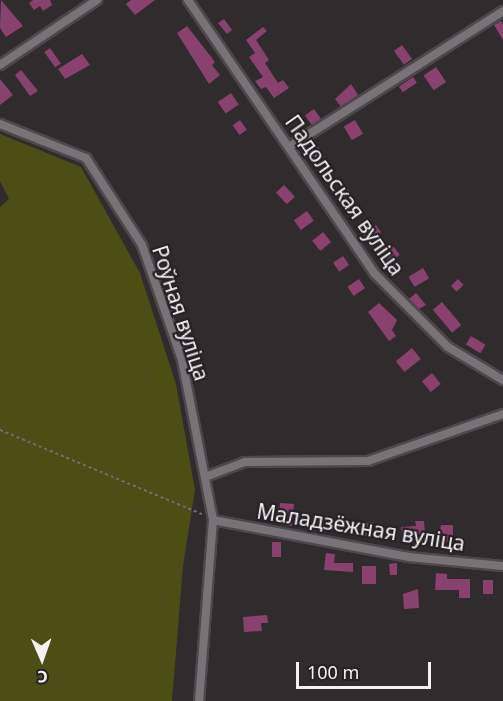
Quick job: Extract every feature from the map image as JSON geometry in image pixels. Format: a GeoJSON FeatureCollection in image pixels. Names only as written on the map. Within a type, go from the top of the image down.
{"type":"FeatureCollection","features":[{"type":"Feature","properties":{"kind":"street"},"geometry":{"type":"LineString","coordinates":[[0,65],[97,0]]}},
{"type":"Feature","properties":{"kind":"street","name":"Падольская вуліца"},"geometry":{"type":"LineString","coordinates":[[188,0],[375,274],[402,304],[448,347],[503,380]]}},
{"type":"Feature","properties":{"kind":"street"},"geometry":{"type":"LineString","coordinates":[[289,147],[503,11]]}},
{"type":"Feature","properties":{"kind":"street","name":"Роўная вуліца"},"geometry":{"type":"LineString","coordinates":[[0,124],[86,158],[141,245],[182,360],[205,477]]}},
{"type":"Feature","properties":{"kind":"street"},"geometry":{"type":"LineString","coordinates":[[199,701],[213,520],[205,477],[244,462],[368,461],[503,414]]}},
{"type":"Feature","properties":{"kind":"street","name":"Маладзёжная вуліца"},"geometry":{"type":"LineString","coordinates":[[213,520],[408,557],[503,566]]}},
{"type":"Feature","properties":{"kind":"path"},"geometry":{"type":"LineString","coordinates":[[0,430],[213,520]]}},
{"type":"Feature","properties":{"kind":"shaded area"},"geometry":{"type":"Polygon","coordinates":[[[0,134],[81,167],[140,273],[176,384],[195,490],[183,566],[172,701],[0,701],[0,207],[9,199],[0,181],[0,134]]]}},
{"type":"Feature","properties":{"kind":"building"},"geometry":{"type":"Polygon","coordinates":[[[1,0],[23,26],[6,37],[0,28],[1,0]]]}},
{"type":"Feature","properties":{"kind":"building"},"geometry":{"type":"Polygon","coordinates":[[[33,0],[50,0],[52,5],[43,11],[40,6],[34,10],[29,3],[33,0]]]}},
{"type":"Feature","properties":{"kind":"building"},"geometry":{"type":"Polygon","coordinates":[[[131,0],[155,0],[135,15],[126,4],[131,0]]]}},
{"type":"Feature","properties":{"kind":"building"},"geometry":{"type":"Polygon","coordinates":[[[224,19],[232,30],[227,34],[218,23],[224,19]]]}},
{"type":"Feature","properties":{"kind":"building"},"geometry":{"type":"Polygon","coordinates":[[[501,21],[503,25],[503,40],[494,25],[501,21]]]}},
{"type":"Feature","properties":{"kind":"building"},"geometry":{"type":"Polygon","coordinates":[[[187,26],[215,62],[212,65],[220,75],[209,84],[177,33],[187,26]]]}},
{"type":"Feature","properties":{"kind":"building"},"geometry":{"type":"Polygon","coordinates":[[[263,27],[267,31],[256,40],[269,60],[265,63],[278,83],[283,80],[289,88],[274,98],[266,87],[261,89],[255,81],[263,77],[249,57],[255,53],[246,40],[263,27]]]}},
{"type":"Feature","properties":{"kind":"building"},"geometry":{"type":"Polygon","coordinates":[[[402,45],[412,59],[404,65],[394,51],[402,45]]]}},
{"type":"Feature","properties":{"kind":"building"},"geometry":{"type":"Polygon","coordinates":[[[50,48],[61,64],[55,68],[44,52],[50,48]]]}},
{"type":"Feature","properties":{"kind":"building"},"geometry":{"type":"Polygon","coordinates":[[[82,54],[90,65],[65,79],[58,69],[82,54]]]}},
{"type":"Feature","properties":{"kind":"building"},"geometry":{"type":"Polygon","coordinates":[[[436,67],[446,82],[434,90],[424,75],[436,67]]]}},
{"type":"Feature","properties":{"kind":"building"},"geometry":{"type":"Polygon","coordinates":[[[21,70],[38,91],[30,96],[15,75],[21,70]]]}},
{"type":"Feature","properties":{"kind":"building"},"geometry":{"type":"Polygon","coordinates":[[[413,77],[417,83],[403,92],[399,87],[413,77]]]}},
{"type":"Feature","properties":{"kind":"building"},"geometry":{"type":"Polygon","coordinates":[[[0,79],[13,95],[0,105],[0,79]]]}},
{"type":"Feature","properties":{"kind":"building"},"geometry":{"type":"Polygon","coordinates":[[[351,84],[358,95],[341,107],[335,99],[351,84]]]}},
{"type":"Feature","properties":{"kind":"building"},"geometry":{"type":"Polygon","coordinates":[[[231,93],[239,105],[226,114],[218,102],[231,93]]]}},
{"type":"Feature","properties":{"kind":"building"},"geometry":{"type":"Polygon","coordinates":[[[314,109],[321,119],[312,125],[305,115],[314,109]]]}},
{"type":"Feature","properties":{"kind":"building"},"geometry":{"type":"Polygon","coordinates":[[[240,120],[247,130],[240,135],[233,125],[240,120]]]}},
{"type":"Feature","properties":{"kind":"building"},"geometry":{"type":"Polygon","coordinates":[[[355,120],[363,134],[352,140],[344,126],[355,120]]]}},
{"type":"Feature","properties":{"kind":"building"},"geometry":{"type":"Polygon","coordinates":[[[317,145],[324,157],[317,161],[310,149],[317,145]]]}},
{"type":"Feature","properties":{"kind":"building"},"geometry":{"type":"Polygon","coordinates":[[[284,185],[295,197],[287,204],[276,193],[284,185]]]}},
{"type":"Feature","properties":{"kind":"building"},"geometry":{"type":"Polygon","coordinates":[[[346,186],[351,193],[340,202],[335,194],[346,186]]]}},
{"type":"Feature","properties":{"kind":"building"},"geometry":{"type":"Polygon","coordinates":[[[307,211],[314,221],[301,230],[294,220],[307,211]]]}},
{"type":"Feature","properties":{"kind":"building"},"geometry":{"type":"Polygon","coordinates":[[[376,225],[381,232],[368,242],[363,234],[376,225]]]}},
{"type":"Feature","properties":{"kind":"building"},"geometry":{"type":"Polygon","coordinates":[[[323,232],[331,242],[320,251],[312,241],[323,232]]]}},
{"type":"Feature","properties":{"kind":"building"},"geometry":{"type":"Polygon","coordinates":[[[393,246],[400,255],[390,263],[383,254],[393,246]]]}},
{"type":"Feature","properties":{"kind":"building"},"geometry":{"type":"Polygon","coordinates":[[[343,256],[349,265],[339,272],[333,263],[343,256]]]}},
{"type":"Feature","properties":{"kind":"building"},"geometry":{"type":"Polygon","coordinates":[[[423,268],[429,278],[415,287],[408,277],[423,268]]]}},
{"type":"Feature","properties":{"kind":"building"},"geometry":{"type":"Polygon","coordinates":[[[359,279],[365,288],[354,296],[347,287],[359,279]]]}},
{"type":"Feature","properties":{"kind":"building"},"geometry":{"type":"Polygon","coordinates":[[[458,279],[464,285],[457,292],[451,286],[458,279]]]}},
{"type":"Feature","properties":{"kind":"building"},"geometry":{"type":"Polygon","coordinates":[[[416,293],[426,305],[419,309],[409,299],[416,293]]]}},
{"type":"Feature","properties":{"kind":"building"},"geometry":{"type":"Polygon","coordinates":[[[442,302],[461,325],[452,333],[433,310],[442,302]]]}},
{"type":"Feature","properties":{"kind":"building"},"geometry":{"type":"Polygon","coordinates":[[[379,303],[397,320],[392,330],[396,336],[389,341],[368,312],[379,303]]]}},
{"type":"Feature","properties":{"kind":"building"},"geometry":{"type":"Polygon","coordinates":[[[471,336],[486,345],[480,353],[466,345],[471,336]]]}},
{"type":"Feature","properties":{"kind":"building"},"geometry":{"type":"Polygon","coordinates":[[[412,348],[421,359],[404,372],[396,361],[412,348]]]}},
{"type":"Feature","properties":{"kind":"building"},"geometry":{"type":"Polygon","coordinates":[[[432,373],[441,384],[431,392],[422,381],[432,373]]]}},
{"type":"Feature","properties":{"kind":"building"},"geometry":{"type":"Polygon","coordinates":[[[280,503],[294,504],[292,526],[282,525],[279,520],[280,503]]]}},
{"type":"Feature","properties":{"kind":"building"},"geometry":{"type":"Polygon","coordinates":[[[312,519],[329,521],[328,530],[311,528],[312,519]]]}},
{"type":"Feature","properties":{"kind":"building"},"geometry":{"type":"Polygon","coordinates":[[[415,521],[424,521],[425,534],[402,535],[401,527],[416,526],[415,521]]]}},
{"type":"Feature","properties":{"kind":"building"},"geometry":{"type":"Polygon","coordinates":[[[365,522],[374,522],[374,536],[365,536],[365,522]]]}},
{"type":"Feature","properties":{"kind":"building"},"geometry":{"type":"Polygon","coordinates":[[[441,525],[453,525],[453,542],[438,542],[441,525]]]}},
{"type":"Feature","properties":{"kind":"building"},"geometry":{"type":"Polygon","coordinates":[[[272,542],[281,542],[281,557],[272,557],[272,542]]]}},
{"type":"Feature","properties":{"kind":"building"},"geometry":{"type":"Polygon","coordinates":[[[326,553],[335,554],[334,563],[353,563],[353,572],[324,570],[326,553]]]}},
{"type":"Feature","properties":{"kind":"building"},"geometry":{"type":"Polygon","coordinates":[[[397,563],[397,575],[390,575],[389,564],[397,563]]]}},
{"type":"Feature","properties":{"kind":"building"},"geometry":{"type":"Polygon","coordinates":[[[362,566],[376,566],[376,584],[362,584],[362,566]]]}},
{"type":"Feature","properties":{"kind":"building"},"geometry":{"type":"Polygon","coordinates":[[[436,573],[447,574],[447,579],[470,579],[470,598],[459,598],[459,590],[435,590],[436,573]]]}},
{"type":"Feature","properties":{"kind":"building"},"geometry":{"type":"Polygon","coordinates":[[[483,580],[493,580],[493,594],[483,594],[483,580]]]}},
{"type":"Feature","properties":{"kind":"building"},"geometry":{"type":"Polygon","coordinates":[[[418,589],[419,608],[404,609],[403,594],[418,589]]]}},
{"type":"Feature","properties":{"kind":"building"},"geometry":{"type":"Polygon","coordinates":[[[267,615],[268,623],[261,623],[262,631],[244,632],[243,617],[267,615]]]}}]}
